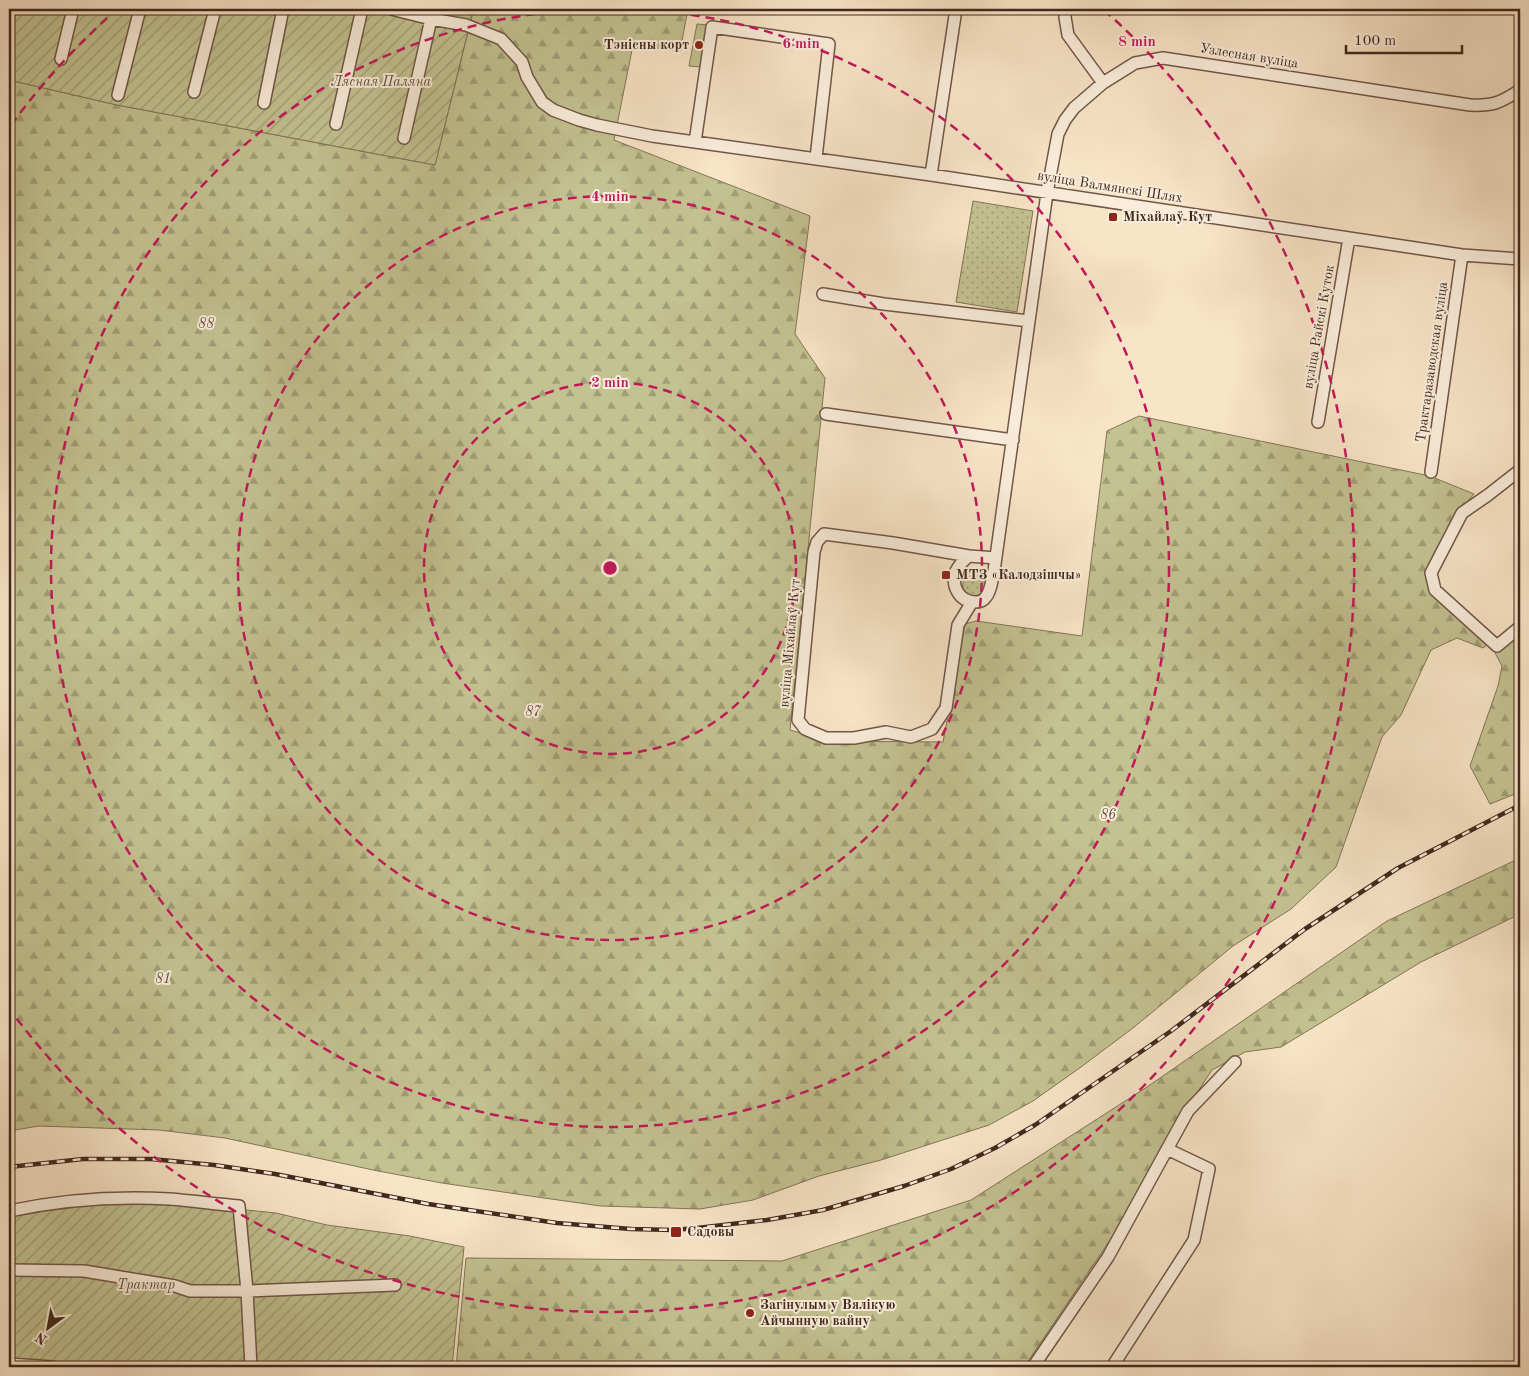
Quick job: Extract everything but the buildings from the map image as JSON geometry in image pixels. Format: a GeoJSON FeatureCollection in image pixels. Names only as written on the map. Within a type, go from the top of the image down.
{"type":"FeatureCollection","features":[{"type":"Feature","properties":{"kind":"street"},"geometry":{"type":"LineString","coordinates":[[61,59],[73,9]]}},
{"type":"Feature","properties":{"kind":"street"},"geometry":{"type":"LineString","coordinates":[[118,95],[140,9]]}},
{"type":"Feature","properties":{"kind":"street"},"geometry":{"type":"LineString","coordinates":[[194,92],[215,9]]}},
{"type":"Feature","properties":{"kind":"street"},"geometry":{"type":"LineString","coordinates":[[264,103],[283,9]]}},
{"type":"Feature","properties":{"kind":"street"},"geometry":{"type":"LineString","coordinates":[[336,124],[362,9]]}},
{"type":"Feature","properties":{"kind":"street","name":"вуліца Валмянскі Шлях"},"geometry":{"type":"LineString","coordinates":[[391,9],[466,25],[501,39],[522,62],[527,78],[542,102],[553,110],[597,125],[652,136],[816,158],[1462,255],[1520,259]]}},
{"type":"Feature","properties":{"kind":"street"},"geometry":{"type":"LineString","coordinates":[[931,175],[956,9]]}},
{"type":"Feature","properties":{"kind":"street"},"geometry":{"type":"LineString","coordinates":[[1066,9],[1065,17],[1068,35],[1103,83]]}},
{"type":"Feature","properties":{"kind":"street"},"geometry":{"type":"LineString","coordinates":[[404,138],[431,19]]}},
{"type":"Feature","properties":{"kind":"street"},"geometry":{"type":"LineString","coordinates":[[695,142],[712,27],[829,44],[816,158]]}},
{"type":"Feature","properties":{"kind":"street","name":"Узлесная вуліца"},"geometry":{"type":"LineString","coordinates":[[1047,193],[1058,134],[1065,120],[1079,103],[1103,83],[1136,63],[1162,58],[1470,105],[1488,106],[1505,100],[1520,90]]}},
{"type":"Feature","properties":{"kind":"street","name":"вуліца Міхайлаў Кут"},"geometry":{"type":"LineString","coordinates":[[969,556],[824,534],[817,542],[814,552],[798,720],[805,730],[826,738],[854,738],[886,732],[911,737],[932,729],[946,708],[958,624],[972,602],[980,602],[988,593],[996,558],[1047,193]]}},
{"type":"Feature","properties":{"kind":"street","name":"вуліца Райскі Куток"},"geometry":{"type":"LineString","coordinates":[[1318,422],[1349,238]]}},
{"type":"Feature","properties":{"kind":"street","name":"Трактаразаводская вуліца"},"geometry":{"type":"LineString","coordinates":[[1431,472],[1462,255]]}},
{"type":"Feature","properties":{"kind":"street"},"geometry":{"type":"LineString","coordinates":[[823,294],[884,304],[1029,321]]}},
{"type":"Feature","properties":{"kind":"street"},"geometry":{"type":"LineString","coordinates":[[826,414],[1013,440]]}},
{"type":"Feature","properties":{"kind":"street"},"geometry":{"type":"LineString","coordinates":[[1520,470],[1462,514],[1431,573],[1435,590],[1497,646],[1520,627]]}},
{"type":"Feature","properties":{"kind":"street"},"geometry":{"type":"LineString","coordinates":[[972,602],[959,596],[954,580],[959,566],[969,556],[996,558]]}},
{"type":"Feature","properties":{"kind":"street"},"geometry":{"type":"LineString","coordinates":[[1033,1367],[1108,1257],[1188,1111],[1236,1062]]}},
{"type":"Feature","properties":{"kind":"street"},"geometry":{"type":"LineString","coordinates":[[1112,1367],[1194,1240],[1209,1169],[1167,1149]]}},
{"type":"Feature","properties":{"kind":"street"},"geometry":{"type":"LineString","coordinates":[[9,1211],[42,1204],[103,1199],[168,1199],[238,1206],[247,1291],[251,1367]]}},
{"type":"Feature","properties":{"kind":"street"},"geometry":{"type":"LineString","coordinates":[[9,1270],[84,1270],[175,1286],[190,1291],[247,1291],[395,1285]]}},
{"type":"Feature","properties":{"kind":"street"},"geometry":{"type":"LineString","coordinates":[[9,1364],[53,1367]]}},
{"type":"Feature","properties":{"kind":"green space","name":"Лясная Паляна"},"geometry":{"type":"Polygon","coordinates":[[[9,9],[461,9],[473,11],[435,165],[117,105],[9,80],[9,9]]]}},
{"type":"Feature","properties":{"kind":"green space"},"geometry":{"type":"Polygon","coordinates":[[[461,9],[688,9],[680,51],[633,45],[614,140],[810,216],[795,334],[825,378],[790,730],[829,741],[943,742],[965,624],[976,621],[1082,636],[1107,431],[1139,416],[1430,476],[1474,494],[1459,512],[1427,570],[1432,591],[1490,643],[1483,648],[1457,638],[1431,650],[1401,715],[1382,737],[1336,867],[1291,909],[1233,946],[1133,1028],[1081,1067],[1033,1101],[989,1125],[881,1160],[819,1176],[753,1200],[700,1209],[601,1206],[537,1197],[442,1183],[373,1170],[225,1138],[159,1130],[39,1126],[9,1131],[9,80],[117,105],[435,165],[473,12],[461,9]]]}},
{"type":"Feature","properties":{"kind":"green space","name":"Тэнісны корт"},"geometry":{"type":"Polygon","coordinates":[[[697,24],[709,25],[702,67],[689,66],[697,24]]]}},
{"type":"Feature","properties":{"kind":"green space"},"geometry":{"type":"Polygon","coordinates":[[[973,201],[1033,211],[1017,312],[956,302],[973,201]]]}},
{"type":"Feature","properties":{"kind":"green space"},"geometry":{"type":"Polygon","coordinates":[[[966,571],[986,574],[987,577],[982,594],[969,596],[966,594],[963,582],[966,571]]]}},
{"type":"Feature","properties":{"kind":"green space"},"geometry":{"type":"Polygon","coordinates":[[[1520,634],[1520,792],[1490,804],[1470,766],[1498,686],[1502,666],[1495,653],[1520,634]]]}},
{"type":"Feature","properties":{"kind":"green space"},"geometry":{"type":"Polygon","coordinates":[[[1520,858],[1520,914],[1421,962],[1281,1047],[1245,1052],[1212,1070],[1167,1138],[1125,1218],[1024,1367],[456,1367],[466,1258],[782,1261],[971,1200],[1147,1087],[1387,921],[1520,858]]]}},
{"type":"Feature","properties":{"kind":"green space","name":"Трактар"},"geometry":{"type":"Polygon","coordinates":[[[103,1202],[168,1202],[276,1213],[327,1225],[410,1236],[464,1247],[452,1367],[9,1367],[9,1214],[103,1202]]]}},
{"type":"Feature","properties":{"kind":"railway"},"geometry":{"type":"LineString","coordinates":[[9,1167],[83,1159],[151,1159],[214,1165],[275,1174],[428,1204],[557,1223],[631,1229],[673,1230],[697,1228],[767,1220],[823,1210],[904,1186],[951,1169],[995,1148],[1035,1125],[1171,1031],[1305,929],[1398,868],[1520,805]]}},
{"type":"Feature","properties":{"kind":"place","name":"Тэнісны корт"},"geometry":{"type":"Point","coordinates":[699,45]}},
{"type":"Feature","properties":{"kind":"place","name":"Міхайлаў Кут"},"geometry":{"type":"Point","coordinates":[1113,217]}},
{"type":"Feature","properties":{"kind":"place","name":"МТЗ «Калодзішчы»"},"geometry":{"type":"Point","coordinates":[946,575]}},
{"type":"Feature","properties":{"kind":"place","name":"Садовы"},"geometry":{"type":"Point","coordinates":[676,1232]}},
{"type":"Feature","properties":{"kind":"place","name":"Загінулым у Вялікую Айчынную вайну"},"geometry":{"type":"Point","coordinates":[750,1313]}},
{"type":"Feature","properties":{"kind":"park label","name":"88"},"geometry":{"type":"Point","coordinates":[206,324]}},
{"type":"Feature","properties":{"kind":"park label","name":"87"},"geometry":{"type":"Point","coordinates":[533,712]}},
{"type":"Feature","properties":{"kind":"park label","name":"86"},"geometry":{"type":"Point","coordinates":[1108,815]}},
{"type":"Feature","properties":{"kind":"park label","name":"81"},"geometry":{"type":"Point","coordinates":[163,979]}}]}
